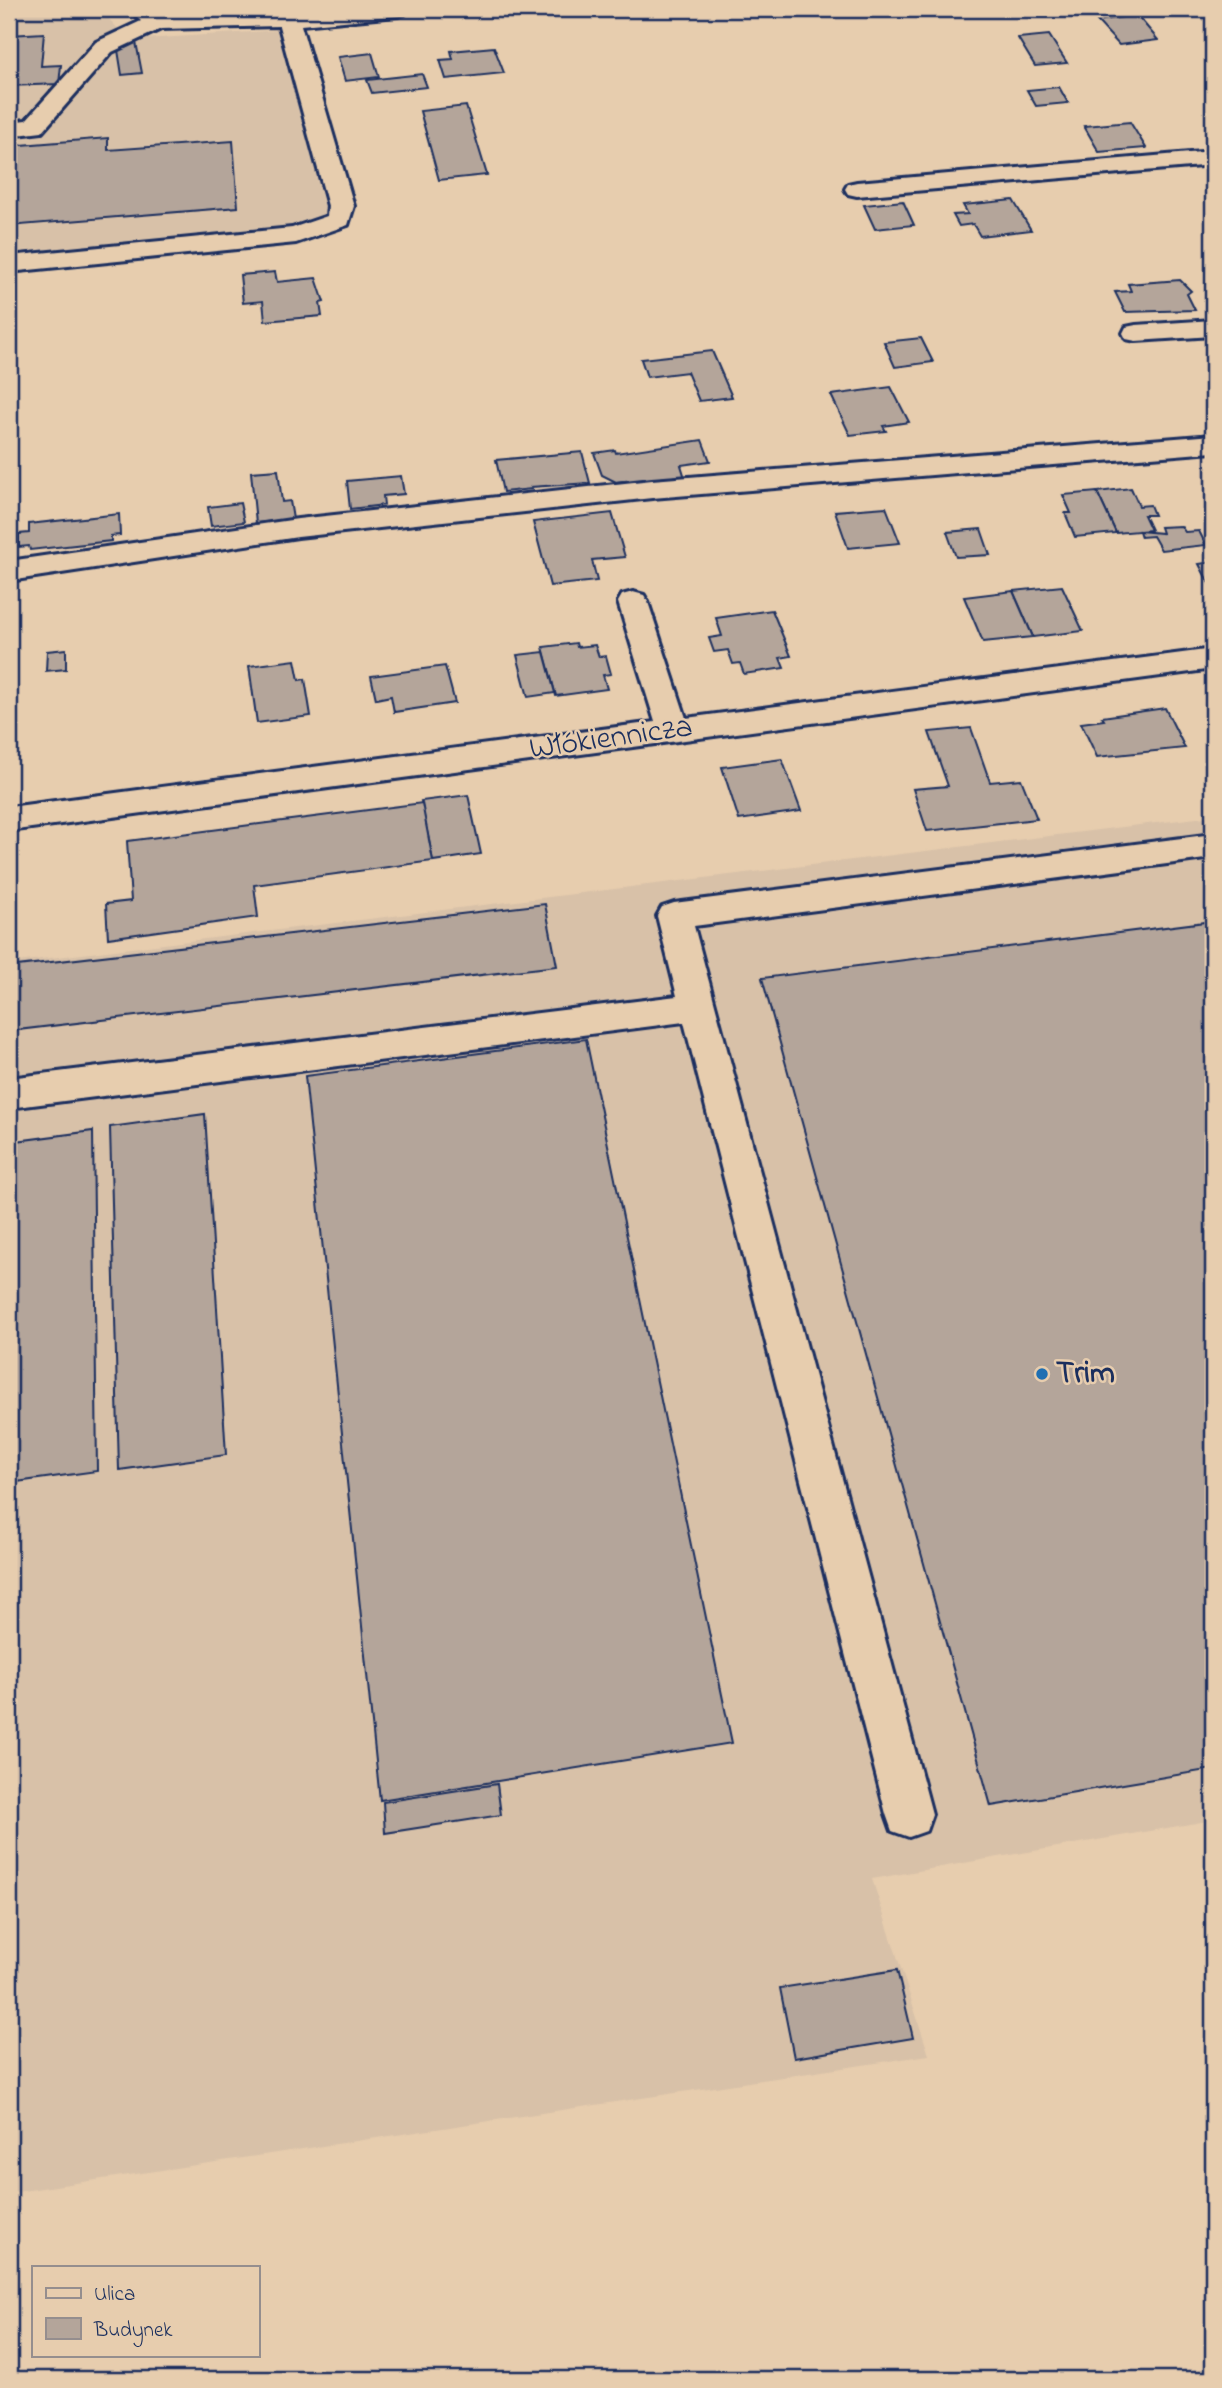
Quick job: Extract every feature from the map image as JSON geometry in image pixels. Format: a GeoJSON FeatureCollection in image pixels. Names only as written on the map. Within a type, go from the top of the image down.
{"type":"FeatureCollection","features":[{"type":"Feature","properties":{"kind":"street"},"geometry":{"type":"LineString","coordinates":[[9,129],[33,127],[104,47],[148,15],[288,19],[397,9]]}},
{"type":"Feature","properties":{"kind":"street"},"geometry":{"type":"LineString","coordinates":[[9,264],[296,235],[338,220],[341,206],[288,19]]}},
{"type":"Feature","properties":{"kind":"street"},"geometry":{"type":"LineString","coordinates":[[857,189],[1213,158]]}},
{"type":"Feature","properties":{"kind":"street"},"geometry":{"type":"LineString","coordinates":[[1136,334],[1213,328]]}},
{"type":"Feature","properties":{"kind":"street"},"geometry":{"type":"LineString","coordinates":[[9,571],[298,528],[638,491],[1213,443]]}},
{"type":"Feature","properties":{"kind":"street"},"geometry":{"type":"LineString","coordinates":[[633,602],[674,731]]}},
{"type":"Feature","properties":{"kind":"street","name":"Włókiennicza"},"geometry":{"type":"LineString","coordinates":[[9,819],[1213,659]]}},
{"type":"Feature","properties":{"kind":"street"},"geometry":{"type":"LineString","coordinates":[[909,1814],[674,916],[1213,846]]}},
{"type":"Feature","properties":{"kind":"street"},"geometry":{"type":"LineString","coordinates":[[9,1093],[697,1007]]}},
{"type":"Feature","properties":{"kind":"shaded area"},"geometry":{"type":"Polygon","coordinates":[[[9,9],[100,9],[128,40],[282,30],[330,212],[320,222],[280,232],[9,252],[9,9]]]}},
{"type":"Feature","properties":{"kind":"shaded area"},"geometry":{"type":"Polygon","coordinates":[[[1213,816],[1213,1820],[872,1879],[929,2055],[9,2193],[9,963],[1213,816]]]}},
{"type":"Feature","properties":{"kind":"building"},"geometry":{"type":"Polygon","coordinates":[[[1137,15],[1158,40],[1119,45],[1097,21],[1137,15]]]}},
{"type":"Feature","properties":{"kind":"building"},"geometry":{"type":"Polygon","coordinates":[[[44,33],[41,66],[61,65],[59,84],[9,86],[9,35],[44,33]]]}},
{"type":"Feature","properties":{"kind":"building"},"geometry":{"type":"Polygon","coordinates":[[[1049,35],[1067,63],[1035,66],[1018,38],[1049,35]]]}},
{"type":"Feature","properties":{"kind":"building"},"geometry":{"type":"Polygon","coordinates":[[[136,42],[142,73],[122,75],[117,44],[136,42]]]}},
{"type":"Feature","properties":{"kind":"building"},"geometry":{"type":"Polygon","coordinates":[[[494,47],[504,73],[446,79],[440,60],[453,59],[451,51],[494,47]]]}},
{"type":"Feature","properties":{"kind":"building"},"geometry":{"type":"Polygon","coordinates":[[[372,53],[379,77],[345,81],[338,57],[372,53]]]}},
{"type":"Feature","properties":{"kind":"building"},"geometry":{"type":"Polygon","coordinates":[[[422,74],[427,87],[372,93],[367,80],[422,74]]]}},
{"type":"Feature","properties":{"kind":"building"},"geometry":{"type":"Polygon","coordinates":[[[1059,87],[1068,103],[1036,106],[1027,90],[1059,87]]]}},
{"type":"Feature","properties":{"kind":"building"},"geometry":{"type":"Polygon","coordinates":[[[466,106],[487,175],[439,180],[420,111],[466,106]]]}},
{"type":"Feature","properties":{"kind":"building"},"geometry":{"type":"Polygon","coordinates":[[[1130,122],[1146,148],[1099,152],[1084,126],[1130,122]]]}},
{"type":"Feature","properties":{"kind":"building"},"geometry":{"type":"Polygon","coordinates":[[[108,138],[108,150],[233,141],[238,207],[9,226],[9,146],[108,138]]]}},
{"type":"Feature","properties":{"kind":"building"},"geometry":{"type":"Polygon","coordinates":[[[1013,200],[1031,230],[980,236],[973,224],[959,226],[953,215],[968,214],[963,205],[1013,200]]]}},
{"type":"Feature","properties":{"kind":"building"},"geometry":{"type":"Polygon","coordinates":[[[903,201],[914,225],[875,229],[864,205],[903,201]]]}},
{"type":"Feature","properties":{"kind":"building"},"geometry":{"type":"Polygon","coordinates":[[[275,272],[277,282],[316,278],[324,302],[320,303],[322,316],[265,321],[263,301],[243,303],[240,275],[275,272]]]}},
{"type":"Feature","properties":{"kind":"building"},"geometry":{"type":"Polygon","coordinates":[[[1180,280],[1191,291],[1187,294],[1195,310],[1125,312],[1115,292],[1131,291],[1128,284],[1180,280]]]}},
{"type":"Feature","properties":{"kind":"building"},"geometry":{"type":"Polygon","coordinates":[[[921,338],[933,362],[895,367],[884,342],[921,338]]]}},
{"type":"Feature","properties":{"kind":"building"},"geometry":{"type":"Polygon","coordinates":[[[712,351],[732,397],[699,401],[687,372],[647,377],[641,359],[712,351]]]}},
{"type":"Feature","properties":{"kind":"building"},"geometry":{"type":"Polygon","coordinates":[[[891,387],[909,422],[883,426],[886,431],[850,435],[831,395],[891,387]]]}},
{"type":"Feature","properties":{"kind":"building"},"geometry":{"type":"Polygon","coordinates":[[[702,440],[710,461],[681,465],[685,478],[625,484],[623,481],[616,482],[602,475],[594,453],[615,450],[616,453],[702,440]]]}},
{"type":"Feature","properties":{"kind":"building"},"geometry":{"type":"Polygon","coordinates":[[[582,452],[590,483],[503,492],[496,460],[582,452]]]}},
{"type":"Feature","properties":{"kind":"building"},"geometry":{"type":"Polygon","coordinates":[[[278,470],[282,502],[290,501],[293,519],[256,523],[251,472],[278,470]]]}},
{"type":"Feature","properties":{"kind":"building"},"geometry":{"type":"Polygon","coordinates":[[[401,476],[404,494],[383,496],[384,505],[350,509],[347,481],[401,476]]]}},
{"type":"Feature","properties":{"kind":"building"},"geometry":{"type":"Polygon","coordinates":[[[1131,488],[1139,506],[1150,505],[1154,515],[1144,515],[1151,530],[1116,533],[1097,492],[1131,488]]]}},
{"type":"Feature","properties":{"kind":"building"},"geometry":{"type":"Polygon","coordinates":[[[1097,492],[1116,533],[1075,537],[1065,513],[1071,513],[1063,495],[1097,492]]]}},
{"type":"Feature","properties":{"kind":"building"},"geometry":{"type":"Polygon","coordinates":[[[240,503],[244,522],[211,526],[208,507],[240,503]]]}},
{"type":"Feature","properties":{"kind":"building"},"geometry":{"type":"Polygon","coordinates":[[[886,507],[900,543],[848,548],[835,511],[886,507]]]}},
{"type":"Feature","properties":{"kind":"building"},"geometry":{"type":"Polygon","coordinates":[[[612,513],[625,557],[592,560],[597,581],[550,586],[533,522],[612,513]]]}},
{"type":"Feature","properties":{"kind":"building"},"geometry":{"type":"Polygon","coordinates":[[[119,514],[120,535],[111,536],[111,541],[30,550],[29,546],[19,547],[19,534],[29,533],[29,524],[119,514]]]}},
{"type":"Feature","properties":{"kind":"building"},"geometry":{"type":"Polygon","coordinates":[[[1181,526],[1185,532],[1199,531],[1206,545],[1161,550],[1153,536],[1141,537],[1139,531],[1162,533],[1160,527],[1181,526]]]}},
{"type":"Feature","properties":{"kind":"building"},"geometry":{"type":"Polygon","coordinates":[[[981,529],[990,555],[956,557],[947,532],[981,529]]]}},
{"type":"Feature","properties":{"kind":"building"},"geometry":{"type":"Polygon","coordinates":[[[1213,562],[1213,591],[1199,564],[1213,562]]]}},
{"type":"Feature","properties":{"kind":"building"},"geometry":{"type":"Polygon","coordinates":[[[1062,586],[1083,631],[1033,637],[1013,591],[1062,586]]]}},
{"type":"Feature","properties":{"kind":"building"},"geometry":{"type":"Polygon","coordinates":[[[1013,591],[1033,637],[983,642],[964,597],[1013,591]]]}},
{"type":"Feature","properties":{"kind":"building"},"geometry":{"type":"Polygon","coordinates":[[[772,610],[791,656],[780,658],[784,668],[744,674],[740,663],[733,664],[728,650],[714,652],[709,638],[722,636],[716,618],[772,610]]]}},
{"type":"Feature","properties":{"kind":"building"},"geometry":{"type":"Polygon","coordinates":[[[576,643],[577,647],[595,645],[599,657],[606,656],[611,674],[603,675],[607,689],[556,696],[543,647],[576,643]]]}},
{"type":"Feature","properties":{"kind":"building"},"geometry":{"type":"Polygon","coordinates":[[[66,649],[66,669],[46,671],[47,651],[66,649]]]}},
{"type":"Feature","properties":{"kind":"building"},"geometry":{"type":"Polygon","coordinates":[[[544,652],[555,693],[528,697],[517,655],[544,652]]]}},
{"type":"Feature","properties":{"kind":"building"},"geometry":{"type":"Polygon","coordinates":[[[295,660],[299,680],[305,679],[311,716],[257,723],[249,666],[295,660]]]}},
{"type":"Feature","properties":{"kind":"building"},"geometry":{"type":"Polygon","coordinates":[[[445,666],[455,703],[394,712],[391,696],[376,699],[371,676],[445,666]]]}},
{"type":"Feature","properties":{"kind":"building"},"geometry":{"type":"Polygon","coordinates":[[[1165,708],[1185,748],[1097,757],[1081,723],[1104,720],[1102,717],[1165,708]]]}},
{"type":"Feature","properties":{"kind":"building"},"geometry":{"type":"Polygon","coordinates":[[[971,728],[990,782],[1021,779],[1037,819],[927,831],[913,789],[948,786],[929,732],[971,728]]]}},
{"type":"Feature","properties":{"kind":"building"},"geometry":{"type":"Polygon","coordinates":[[[782,759],[801,811],[739,820],[722,767],[782,759]]]}},
{"type":"Feature","properties":{"kind":"building"},"geometry":{"type":"Polygon","coordinates":[[[468,795],[481,854],[433,861],[421,801],[468,795]]]}},
{"type":"Feature","properties":{"kind":"building"},"geometry":{"type":"Polygon","coordinates":[[[422,803],[433,861],[254,885],[258,917],[108,938],[106,904],[131,901],[127,841],[422,803]]]}},
{"type":"Feature","properties":{"kind":"building"},"geometry":{"type":"Polygon","coordinates":[[[545,904],[557,966],[9,1031],[9,967],[545,904]]]}},
{"type":"Feature","properties":{"kind":"building","name":"Trim"},"geometry":{"type":"Polygon","coordinates":[[[1213,921],[1213,1769],[991,1806],[762,978],[1213,921]]]}},
{"type":"Feature","properties":{"kind":"building"},"geometry":{"type":"Polygon","coordinates":[[[586,1039],[732,1743],[380,1800],[305,1076],[586,1039]]]}},
{"type":"Feature","properties":{"kind":"building"},"geometry":{"type":"Polygon","coordinates":[[[205,1114],[226,1455],[119,1470],[110,1127],[205,1114]]]}},
{"type":"Feature","properties":{"kind":"building"},"geometry":{"type":"Polygon","coordinates":[[[93,1131],[97,1471],[9,1483],[9,1142],[93,1131]]]}},
{"type":"Feature","properties":{"kind":"building"},"geometry":{"type":"Polygon","coordinates":[[[497,1784],[501,1815],[385,1833],[383,1802],[497,1784]]]}},
{"type":"Feature","properties":{"kind":"building"},"geometry":{"type":"Polygon","coordinates":[[[897,1970],[913,2038],[794,2058],[780,1988],[897,1970]]]}},
{"type":"Feature","properties":{"kind":"place","name":"Trim"},"geometry":{"type":"Point","coordinates":[1042,1374]}}]}
